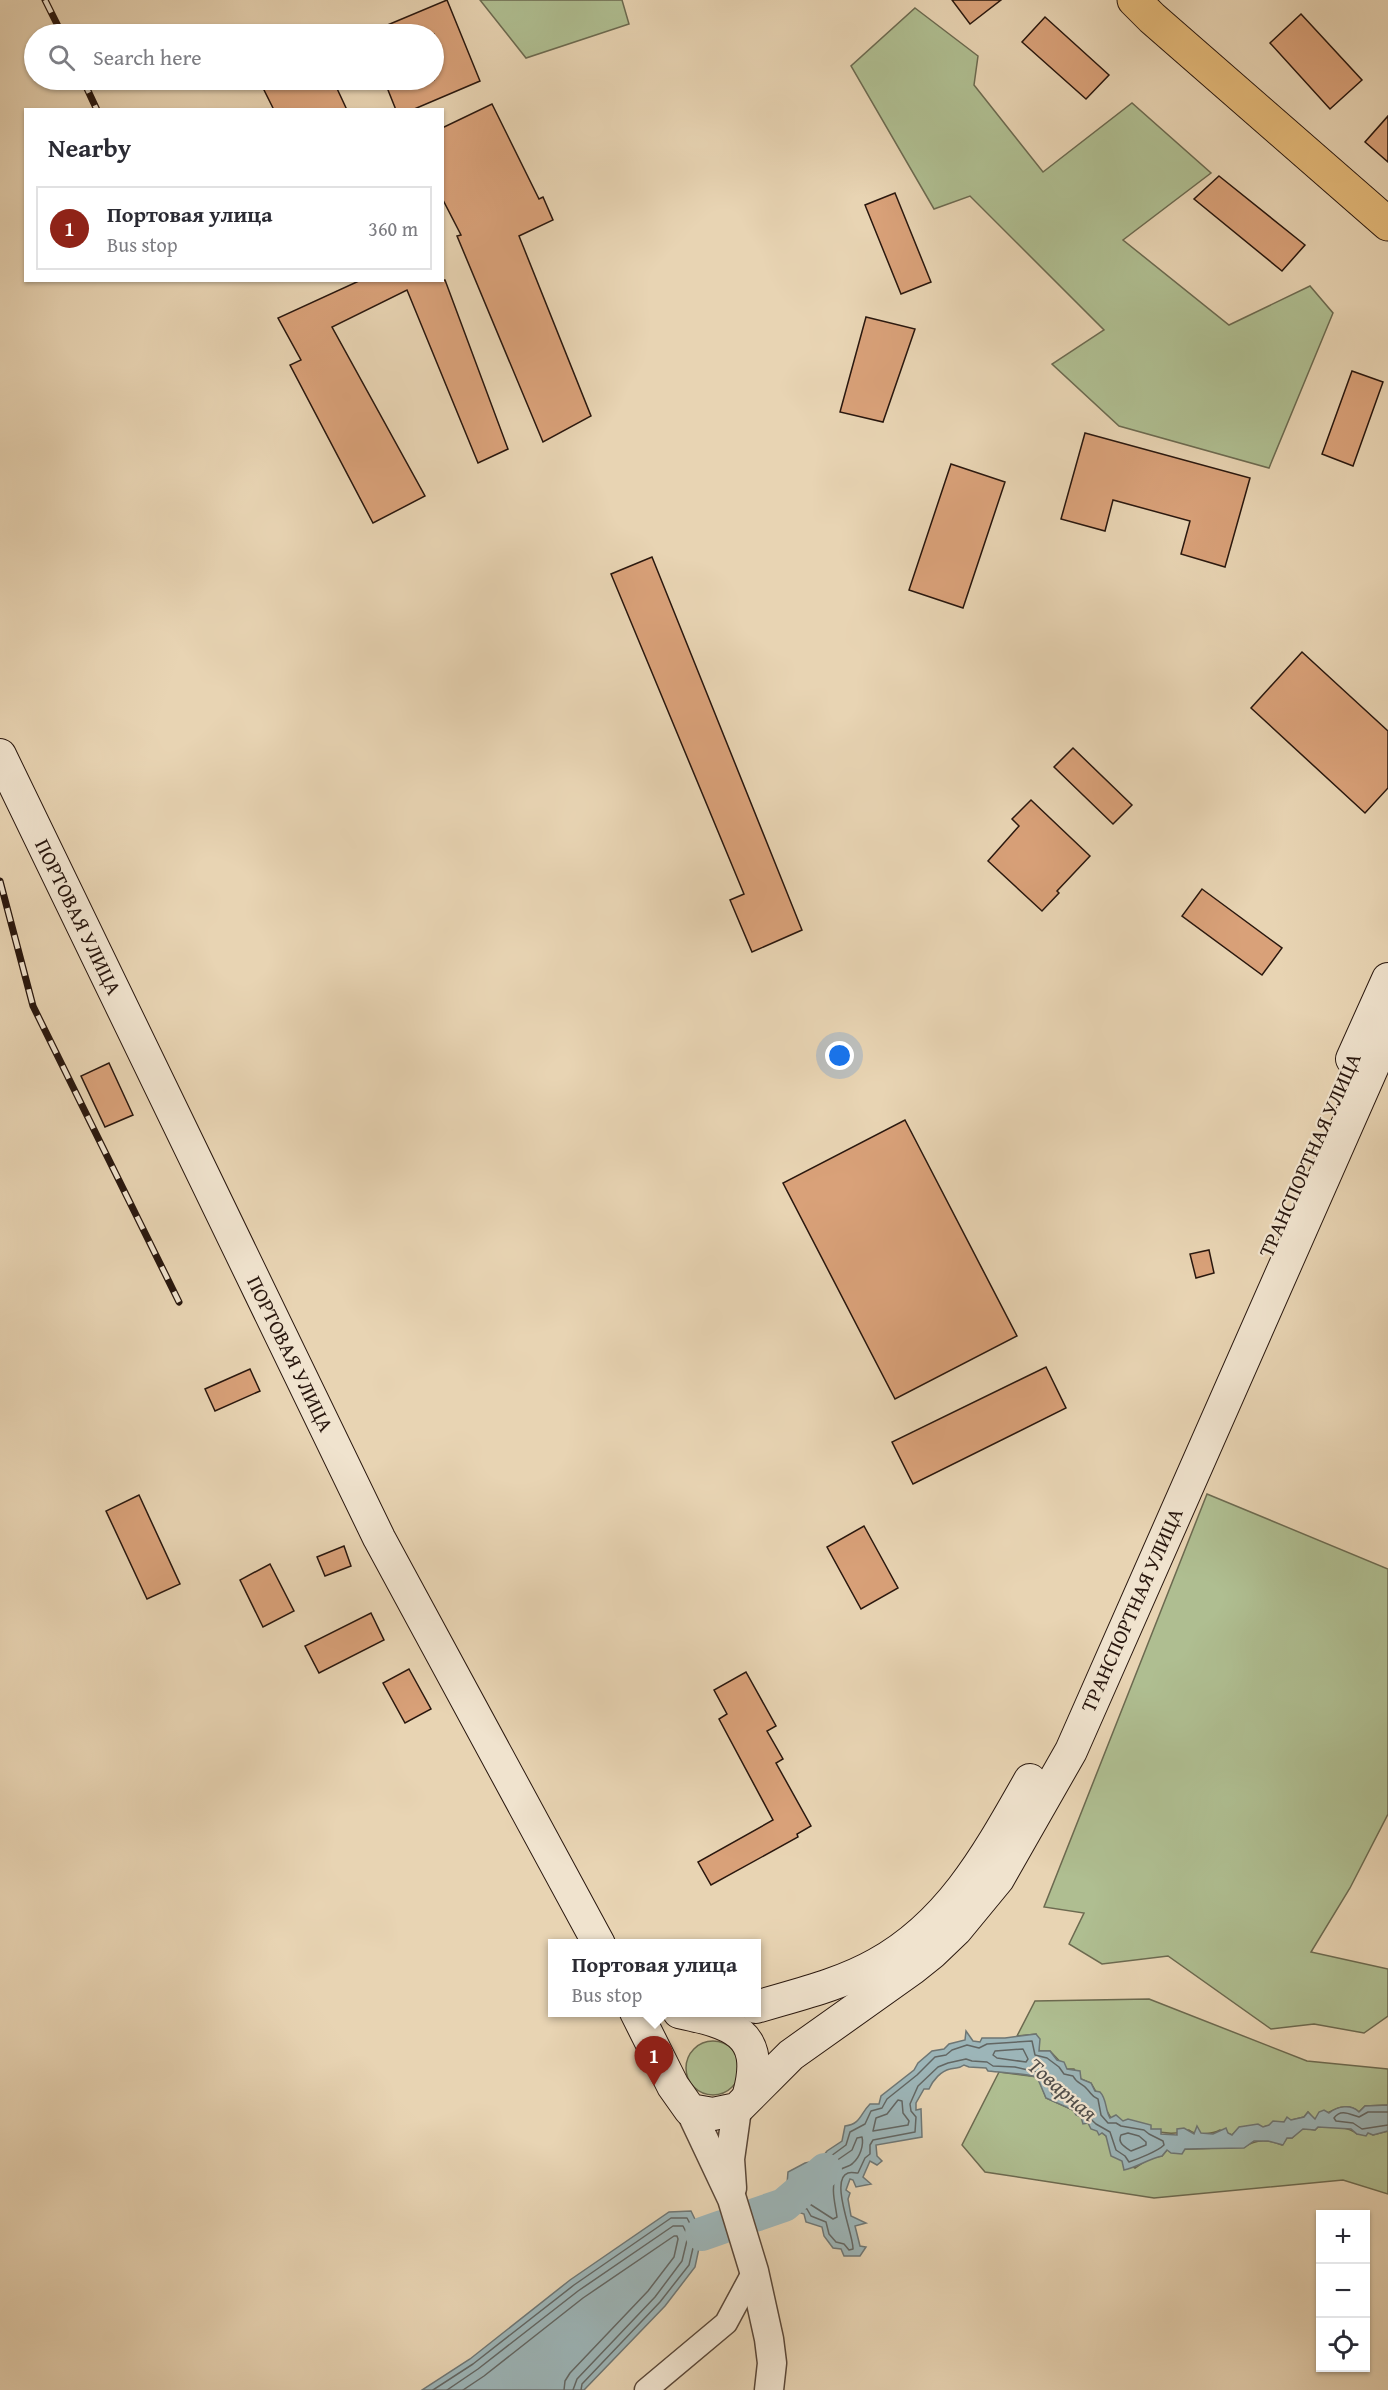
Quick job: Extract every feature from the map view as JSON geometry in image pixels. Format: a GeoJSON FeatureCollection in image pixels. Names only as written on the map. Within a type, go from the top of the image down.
{"type":"FeatureCollection","features":[{"type":"Feature","properties":{"kind":"main road"},"geometry":{"type":"LineString","coordinates":[[1134,0],[1388,224]]}},
{"type":"Feature","properties":{"kind":"main road","name":"ПОРТОВАЯ УЛИЦА"},"geometry":{"type":"LineString","coordinates":[[0,755],[379,1538],[596,1939]]}},
{"type":"Feature","properties":{"kind":"main road","name":"ТРАНСПОРТНАЯ УЛИЦА"},"geometry":{"type":"LineString","coordinates":[[761,2005],[835,1982],[876,1965],[900,1949],[927,1928],[951,1904],[992,1846],[1053,1740],[1388,979]]}},
{"type":"Feature","properties":{"kind":"main road","name":"ТРАНСПОРТНАЯ УЛИЦА"},"geometry":{"type":"LineString","coordinates":[[743,2102],[790,2055],[925,1958],[956,1930],[998,1879],[1071,1751],[1388,1032]]}},
{"type":"Feature","properties":{"kind":"main road"},"geometry":{"type":"LineString","coordinates":[[638,2017],[681,2099],[690,2110],[713,2114],[743,2102],[755,2066],[749,2044],[727,2017]]}},
{"type":"Feature","properties":{"kind":"main road"},"geometry":{"type":"LineString","coordinates":[[666,2070],[668,2055],[677,2037],[689,2027],[723,2017]]}},
{"type":"Feature","properties":{"kind":"street"},"geometry":{"type":"LineString","coordinates":[[732,2199],[730,2159],[743,2102]]}},
{"type":"Feature","properties":{"kind":"street"},"geometry":{"type":"LineString","coordinates":[[690,2110],[732,2199],[754,2271],[769,2339],[772,2363],[769,2390]]}},
{"type":"Feature","properties":{"kind":"street"},"geometry":{"type":"LineString","coordinates":[[646,2390],[726,2323],[754,2271]]}},
{"type":"Feature","properties":{"kind":"green space"},"geometry":{"type":"Polygon","coordinates":[[[480,0],[622,0],[629,24],[526,58],[480,0]]]}},
{"type":"Feature","properties":{"kind":"green space"},"geometry":{"type":"Polygon","coordinates":[[[915,8],[978,56],[974,85],[1043,172],[1132,103],[1211,173],[1123,240],[1229,325],[1310,286],[1333,313],[1269,468],[1119,426],[1052,364],[1104,330],[970,196],[934,209],[851,66],[915,8]]]}},
{"type":"Feature","properties":{"kind":"green space"},"geometry":{"type":"Polygon","coordinates":[[[1207,1494],[1388,1569],[1388,1814],[1350,1888],[1311,1952],[1388,1969],[1388,2016],[1364,2033],[1314,2024],[1271,2029],[1168,1956],[1102,1964],[1069,1944],[1084,1913],[1044,1907],[1207,1494]]]}},
{"type":"Feature","properties":{"kind":"green space"},"geometry":{"type":"Polygon","coordinates":[[[1149,1999],[1307,2061],[1388,2069],[1388,2105],[1365,2106],[1359,2112],[1354,2108],[1343,2107],[1315,2120],[1308,2112],[1304,2117],[1263,2127],[1240,2127],[1232,2135],[1220,2130],[1205,2134],[1189,2130],[1179,2133],[1160,2132],[1111,2118],[1091,2083],[1081,2079],[1074,2069],[1067,2069],[1050,2051],[1039,2051],[1036,2034],[1017,2036],[1035,2001],[1149,1999]]]}},
{"type":"Feature","properties":{"kind":"green space"},"geometry":{"type":"Polygon","coordinates":[[[708,2041],[718,2041],[728,2045],[736,2053],[740,2068],[736,2083],[728,2091],[718,2095],[708,2095],[698,2091],[690,2083],[686,2073],[686,2063],[690,2053],[698,2045],[708,2041]]]}},
{"type":"Feature","properties":{"kind":"green space"},"geometry":{"type":"Polygon","coordinates":[[[999,2072],[1038,2077],[1046,2098],[1073,2110],[1106,2136],[1116,2157],[1135,2168],[1150,2158],[1162,2156],[1167,2150],[1244,2147],[1253,2142],[1263,2141],[1282,2145],[1287,2138],[1292,2138],[1303,2128],[1315,2130],[1318,2127],[1339,2127],[1357,2134],[1368,2132],[1373,2135],[1388,2131],[1388,2194],[1343,2180],[1154,2198],[985,2172],[962,2145],[999,2072]]]}},
{"type":"Feature","properties":{"kind":"water"},"geometry":{"type":"Polygon","coordinates":[[[966,2031],[973,2041],[980,2042],[982,2038],[1036,2034],[1040,2039],[1039,2051],[1050,2051],[1057,2060],[1064,2062],[1067,2069],[1080,2071],[1081,2079],[1091,2083],[1095,2091],[1100,2092],[1110,2118],[1116,2115],[1123,2121],[1128,2119],[1151,2125],[1151,2129],[1161,2129],[1161,2134],[1177,2135],[1177,2129],[1184,2128],[1194,2134],[1197,2126],[1201,2133],[1213,2134],[1226,2128],[1232,2135],[1239,2127],[1258,2124],[1263,2127],[1273,2121],[1284,2122],[1287,2117],[1291,2120],[1304,2117],[1308,2112],[1315,2119],[1319,2112],[1324,2110],[1329,2113],[1340,2107],[1348,2107],[1359,2112],[1365,2106],[1388,2105],[1388,2131],[1373,2135],[1368,2133],[1366,2136],[1357,2134],[1351,2129],[1318,2127],[1315,2130],[1303,2129],[1292,2138],[1287,2138],[1283,2145],[1268,2141],[1254,2141],[1244,2148],[1185,2149],[1182,2154],[1171,2153],[1167,2150],[1162,2156],[1124,2170],[1122,2161],[1111,2156],[1106,2136],[1102,2133],[1099,2135],[1097,2131],[1091,2129],[1088,2123],[1083,2124],[1081,2117],[1073,2110],[1046,2098],[1037,2077],[988,2071],[986,2068],[964,2065],[943,2072],[929,2089],[924,2089],[916,2103],[916,2110],[921,2109],[922,2137],[876,2145],[877,2156],[882,2161],[877,2165],[870,2161],[863,2177],[871,2184],[856,2187],[850,2179],[846,2190],[850,2193],[848,2199],[851,2216],[866,2223],[855,2226],[860,2246],[866,2247],[860,2256],[844,2256],[841,2249],[833,2248],[824,2236],[822,2227],[806,2222],[804,2214],[792,2210],[786,2196],[788,2172],[805,2163],[820,2160],[827,2151],[842,2141],[845,2126],[857,2121],[870,2104],[879,2104],[881,2096],[914,2070],[918,2063],[932,2051],[944,2049],[949,2044],[965,2040],[966,2031]]]}},
{"type":"Feature","properties":{"kind":"water"},"geometry":{"type":"Polygon","coordinates":[[[691,2211],[702,2234],[695,2267],[665,2306],[584,2390],[422,2390],[470,2359],[570,2280],[669,2212],[691,2211]]]}},
{"type":"Feature","properties":{"kind":"building"},"geometry":{"type":"Polygon","coordinates":[[[447,0],[480,81],[417,108],[395,108],[388,90],[444,90],[444,24],[390,24],[447,0]]]}},
{"type":"Feature","properties":{"kind":"building"},"geometry":{"type":"Polygon","coordinates":[[[952,0],[1001,0],[970,24],[952,0]]]}},
{"type":"Feature","properties":{"kind":"building"},"geometry":{"type":"Polygon","coordinates":[[[1301,14],[1362,80],[1330,109],[1270,43],[1301,14]]]}},
{"type":"Feature","properties":{"kind":"building"},"geometry":{"type":"Polygon","coordinates":[[[1045,17],[1109,75],[1086,99],[1022,42],[1045,17]]]}},
{"type":"Feature","properties":{"kind":"building"},"geometry":{"type":"Polygon","coordinates":[[[264,90],[338,90],[346,108],[273,108],[264,90]]]}},
{"type":"Feature","properties":{"kind":"building"},"geometry":{"type":"Polygon","coordinates":[[[492,104],[539,199],[543,197],[553,220],[519,236],[591,416],[543,442],[457,236],[461,235],[444,202],[444,127],[492,104]]]}},
{"type":"Feature","properties":{"kind":"building"},"geometry":{"type":"Polygon","coordinates":[[[1388,116],[1388,162],[1365,142],[1388,116]]]}},
{"type":"Feature","properties":{"kind":"building"},"geometry":{"type":"Polygon","coordinates":[[[1219,176],[1305,245],[1282,271],[1194,199],[1219,176]]]}},
{"type":"Feature","properties":{"kind":"building"},"geometry":{"type":"Polygon","coordinates":[[[895,193],[931,282],[901,294],[865,205],[895,193]]]}},
{"type":"Feature","properties":{"kind":"building"},"geometry":{"type":"Polygon","coordinates":[[[445,280],[508,449],[478,463],[407,290],[332,327],[425,496],[373,523],[290,365],[301,360],[278,318],[357,282],[444,282],[445,280]]]}},
{"type":"Feature","properties":{"kind":"building"},"geometry":{"type":"Polygon","coordinates":[[[866,317],[915,329],[883,422],[840,412],[866,317]]]}},
{"type":"Feature","properties":{"kind":"building"},"geometry":{"type":"Polygon","coordinates":[[[1352,371],[1383,382],[1353,466],[1322,454],[1352,371]]]}},
{"type":"Feature","properties":{"kind":"building"},"geometry":{"type":"Polygon","coordinates":[[[1085,433],[1250,478],[1225,567],[1181,554],[1190,521],[1113,500],[1105,531],[1061,519],[1085,433]]]}},
{"type":"Feature","properties":{"kind":"building"},"geometry":{"type":"Polygon","coordinates":[[[951,464],[1005,482],[963,608],[909,590],[951,464]]]}},
{"type":"Feature","properties":{"kind":"building"},"geometry":{"type":"Polygon","coordinates":[[[652,557],[802,930],[752,952],[730,900],[744,894],[611,574],[652,557]]]}},
{"type":"Feature","properties":{"kind":"building"},"geometry":{"type":"Polygon","coordinates":[[[1302,652],[1388,731],[1388,788],[1365,813],[1251,708],[1302,652]]]}},
{"type":"Feature","properties":{"kind":"building"},"geometry":{"type":"Polygon","coordinates":[[[1073,748],[1132,805],[1113,824],[1054,767],[1073,748]]]}},
{"type":"Feature","properties":{"kind":"building"},"geometry":{"type":"Polygon","coordinates":[[[1031,800],[1090,856],[1057,891],[1059,893],[1042,911],[988,861],[1019,826],[1012,819],[1031,800]]]}},
{"type":"Feature","properties":{"kind":"building"},"geometry":{"type":"Polygon","coordinates":[[[1202,889],[1282,948],[1262,975],[1182,916],[1202,889]]]}},
{"type":"Feature","properties":{"kind":"building"},"geometry":{"type":"Polygon","coordinates":[[[109,1063],[133,1115],[105,1127],[81,1076],[109,1063]]]}},
{"type":"Feature","properties":{"kind":"building"},"geometry":{"type":"Polygon","coordinates":[[[905,1120],[1017,1336],[895,1399],[783,1183],[905,1120]]]}},
{"type":"Feature","properties":{"kind":"building"},"geometry":{"type":"Polygon","coordinates":[[[1209,1250],[1214,1273],[1196,1278],[1190,1254],[1209,1250]]]}},
{"type":"Feature","properties":{"kind":"building"},"geometry":{"type":"Polygon","coordinates":[[[1046,1367],[1066,1408],[913,1484],[892,1442],[1046,1367]]]}},
{"type":"Feature","properties":{"kind":"building"},"geometry":{"type":"Polygon","coordinates":[[[250,1369],[260,1391],[215,1411],[205,1389],[250,1369]]]}},
{"type":"Feature","properties":{"kind":"building"},"geometry":{"type":"Polygon","coordinates":[[[139,1495],[180,1584],[147,1599],[106,1511],[139,1495]]]}},
{"type":"Feature","properties":{"kind":"building"},"geometry":{"type":"Polygon","coordinates":[[[864,1526],[898,1588],[861,1609],[827,1547],[864,1526]]]}},
{"type":"Feature","properties":{"kind":"building"},"geometry":{"type":"Polygon","coordinates":[[[344,1546],[351,1566],[325,1576],[317,1557],[344,1546]]]}},
{"type":"Feature","properties":{"kind":"building"},"geometry":{"type":"Polygon","coordinates":[[[270,1564],[294,1611],[263,1627],[240,1580],[270,1564]]]}},
{"type":"Feature","properties":{"kind":"building"},"geometry":{"type":"Polygon","coordinates":[[[371,1613],[384,1640],[319,1673],[305,1646],[371,1613]]]}},
{"type":"Feature","properties":{"kind":"building"},"geometry":{"type":"Polygon","coordinates":[[[409,1669],[431,1709],[405,1723],[383,1683],[409,1669]]]}},
{"type":"Feature","properties":{"kind":"building"},"geometry":{"type":"Polygon","coordinates":[[[746,1672],[776,1726],[767,1731],[783,1759],[776,1763],[811,1826],[797,1834],[798,1837],[711,1885],[698,1862],[773,1820],[719,1719],[727,1714],[714,1690],[746,1672]]]}},
{"type":"Feature","properties":{"kind":"waterway","name":"Товарная"},"geometry":{"type":"LineString","coordinates":[[755,2215],[784,2205],[825,2170]]}},
{"type":"Feature","properties":{"kind":"waterway","name":"Товарная"},"geometry":{"type":"LineString","coordinates":[[702,2234],[722,2227]]}},
{"type":"Feature","properties":{"kind":"railway"},"geometry":{"type":"LineString","coordinates":[[45,0],[57,24]]}},
{"type":"Feature","properties":{"kind":"railway"},"geometry":{"type":"LineString","coordinates":[[88,90],[96,108]]}},
{"type":"Feature","properties":{"kind":"railway"},"geometry":{"type":"LineString","coordinates":[[0,881],[33,1006],[179,1302]]}},
{"type":"Feature","properties":{"kind":"place","name":"Портовая улица"},"geometry":{"type":"Point","coordinates":[654,2086]}}]}
